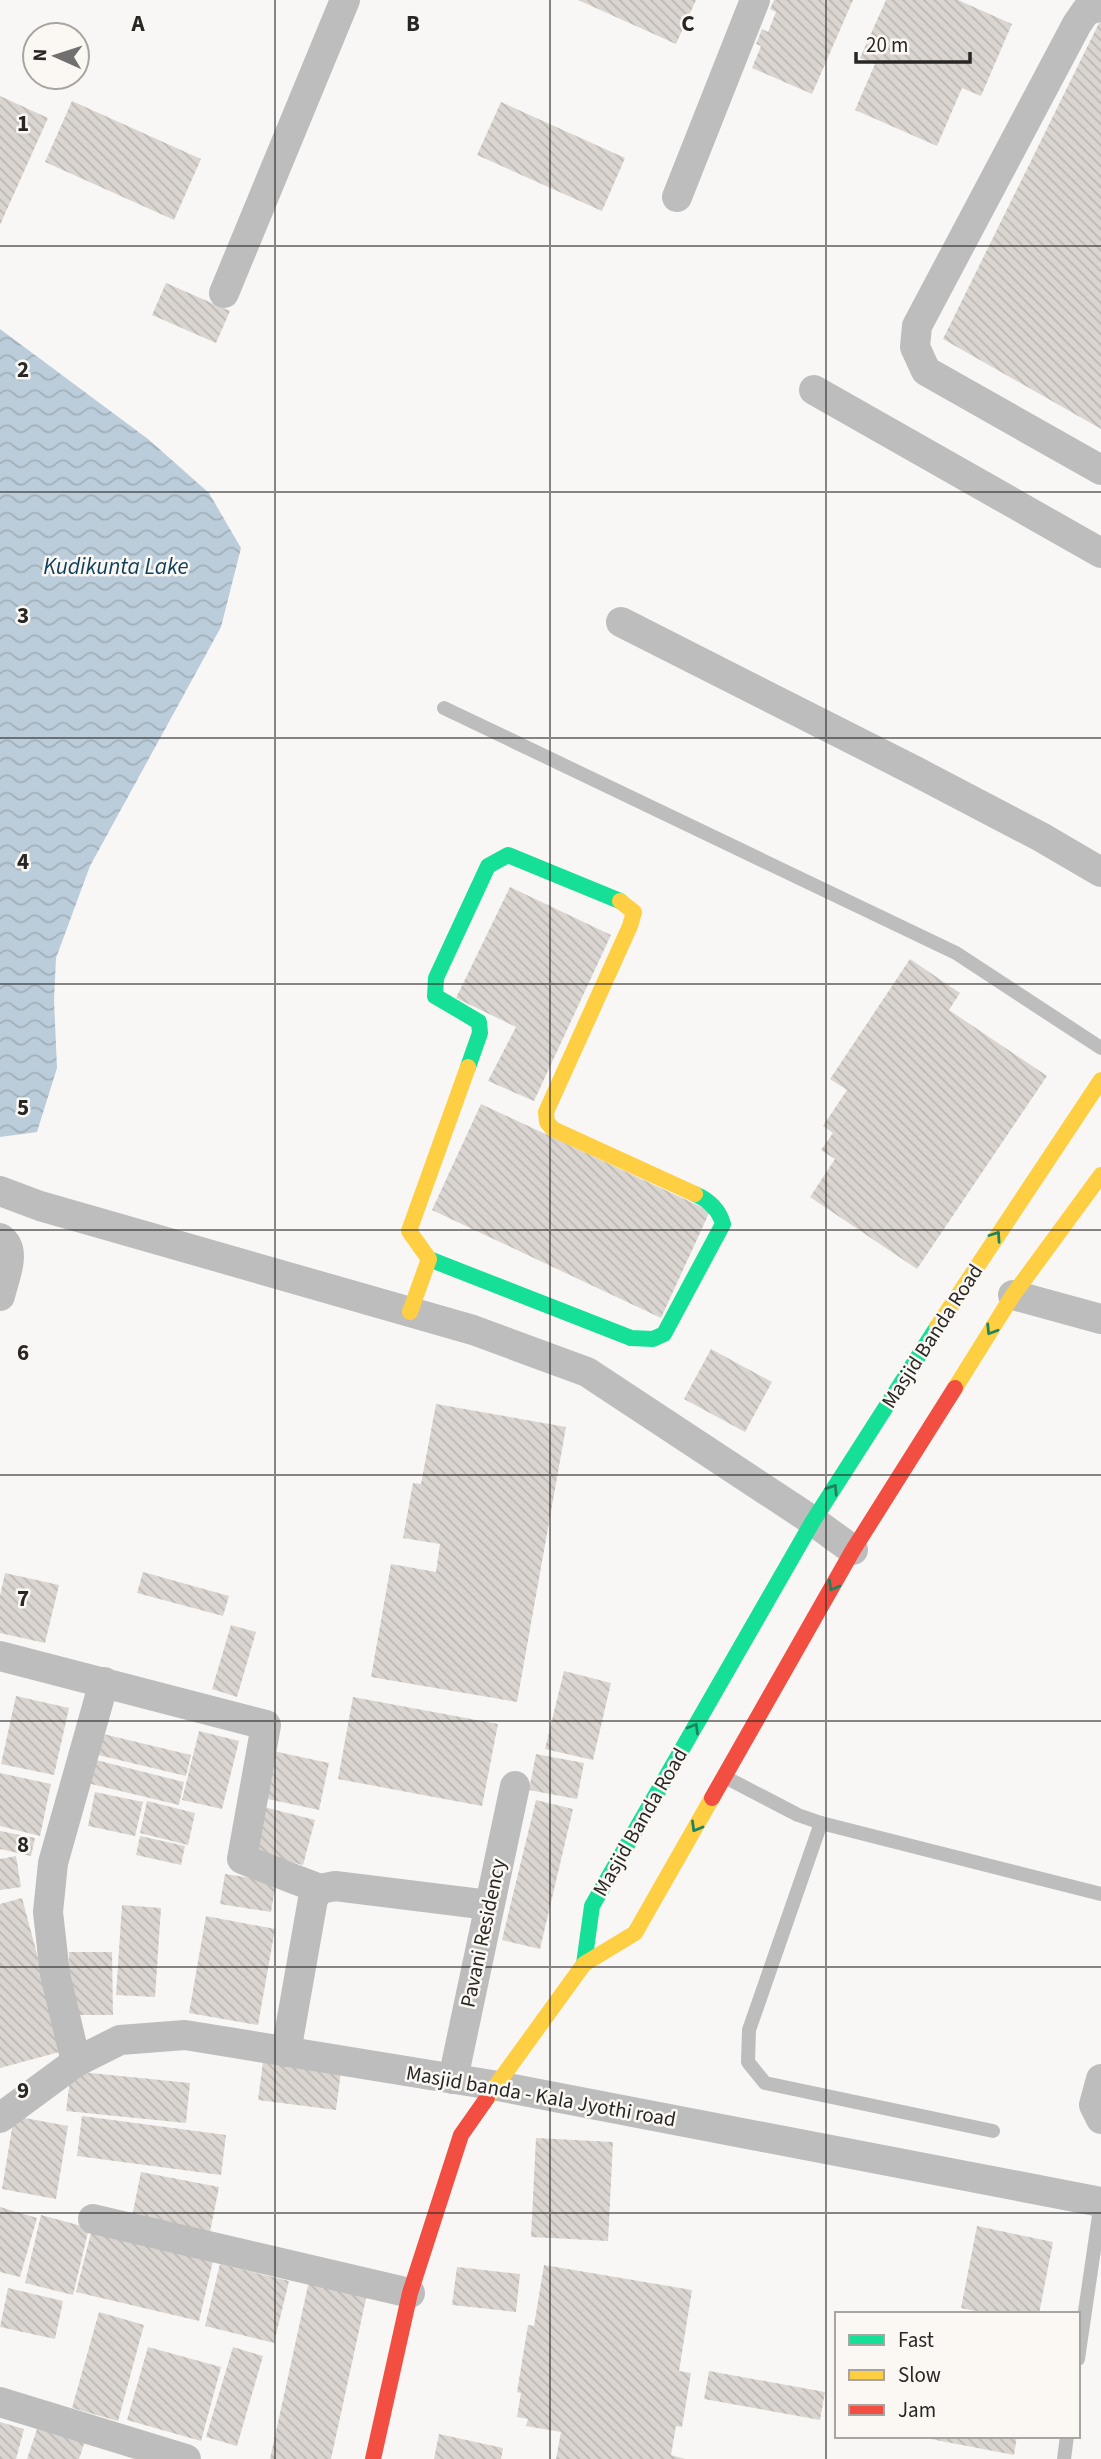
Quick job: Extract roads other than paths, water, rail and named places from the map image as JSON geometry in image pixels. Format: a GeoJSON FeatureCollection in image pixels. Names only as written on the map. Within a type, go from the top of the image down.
{"type":"FeatureCollection","features":[{"type":"Feature","properties":{"kind":"main road"},"geometry":{"type":"LineString","coordinates":[[508,855],[622,902],[634,912],[546,1112],[547,1122],[553,1129],[704,1198],[720,1213],[723,1224],[664,1334],[653,1339],[631,1338],[429,1259],[409,1231],[480,1033],[480,1022],[435,996],[436,978],[488,866],[508,855]]}},
{"type":"Feature","properties":{"kind":"main road","name":"Masjid Banda Road"},"geometry":{"type":"LineString","coordinates":[[584,1964],[592,1906],[813,1521],[973,1270],[1101,1080]]}},
{"type":"Feature","properties":{"kind":"main road"},"geometry":{"type":"LineString","coordinates":[[373,2459],[410,2293],[461,2135],[584,1964],[635,1933],[853,1550],[1013,1295],[1101,1175]]}},
{"type":"Feature","properties":{"kind":"main road"},"geometry":{"type":"LineString","coordinates":[[410,1312],[429,1259]]}},
{"type":"Feature","properties":{"kind":"street"},"geometry":{"type":"LineString","coordinates":[[225,293],[345,0]]}},
{"type":"Feature","properties":{"kind":"street"},"geometry":{"type":"LineString","coordinates":[[677,197],[755,0]]}},
{"type":"Feature","properties":{"kind":"street"},"geometry":{"type":"LineString","coordinates":[[1101,6],[1086,11],[1077,24],[917,326],[915,347],[926,371],[1101,470]]}},
{"type":"Feature","properties":{"kind":"street"},"geometry":{"type":"LineString","coordinates":[[814,390],[1101,553]]}},
{"type":"Feature","properties":{"kind":"street"},"geometry":{"type":"LineString","coordinates":[[621,622],[917,772],[1041,837],[1101,872]]}},
{"type":"Feature","properties":{"kind":"street"},"geometry":{"type":"LineString","coordinates":[[0,1191],[40,1206],[473,1330],[587,1372],[853,1550]]}},
{"type":"Feature","properties":{"kind":"street"},"geometry":{"type":"LineString","coordinates":[[0,1238],[5,1241],[10,1254],[0,1296]]}},
{"type":"Feature","properties":{"kind":"street"},"geometry":{"type":"LineString","coordinates":[[1013,1295],[1101,1319]]}},
{"type":"Feature","properties":{"kind":"street"},"geometry":{"type":"LineString","coordinates":[[0,1656],[267,1725],[242,1859],[320,1889],[335,1886],[489,1905]]}},
{"type":"Feature","properties":{"kind":"street"},"geometry":{"type":"LineString","coordinates":[[76,2062],[55,1974],[48,1912],[53,1863],[104,1682]]}},
{"type":"Feature","properties":{"kind":"street","name":"Pavani Residency"},"geometry":{"type":"LineString","coordinates":[[453,2080],[515,1786]]}},
{"type":"Feature","properties":{"kind":"street"},"geometry":{"type":"LineString","coordinates":[[286,2052],[313,1899],[320,1889]]}},
{"type":"Feature","properties":{"kind":"street","name":"Masjid banda - Kala Jyothi road"},"geometry":{"type":"LineString","coordinates":[[0,2118],[76,2062],[120,2040],[185,2035],[498,2086],[1101,2202]]}},
{"type":"Feature","properties":{"kind":"street"},"geometry":{"type":"LineString","coordinates":[[1101,2079],[1094,2105],[1101,2119]]}},
{"type":"Feature","properties":{"kind":"street"},"geometry":{"type":"LineString","coordinates":[[93,2219],[410,2293]]}},
{"type":"Feature","properties":{"kind":"street"},"geometry":{"type":"LineString","coordinates":[[0,2402],[186,2459]]}},
{"type":"Feature","properties":{"kind":"lane"},"geometry":{"type":"LineString","coordinates":[[444,708],[956,953],[1101,1048]]}},
{"type":"Feature","properties":{"kind":"lane"},"geometry":{"type":"LineString","coordinates":[[724,1777],[798,1815],[821,1823],[1101,1894]]}},
{"type":"Feature","properties":{"kind":"lane"},"geometry":{"type":"LineString","coordinates":[[821,1823],[749,2030],[748,2062],[765,2082],[993,2131]]}},
{"type":"Feature","properties":{"kind":"lane"},"geometry":{"type":"LineString","coordinates":[[1080,2345],[1101,2202]]}},
{"type":"Feature","properties":{"kind":"lane"},"geometry":{"type":"LineString","coordinates":[[1064,2459],[1067,2438]]}},
{"type":"Feature","properties":{"kind":"water","name":"Kudikunta Lake"},"geometry":{"type":"Polygon","coordinates":[[[0,329],[148,439],[209,493],[241,548],[221,627],[90,866],[56,958],[54,1000],[57,1068],[37,1132],[0,1137],[0,329]]]}}]}
